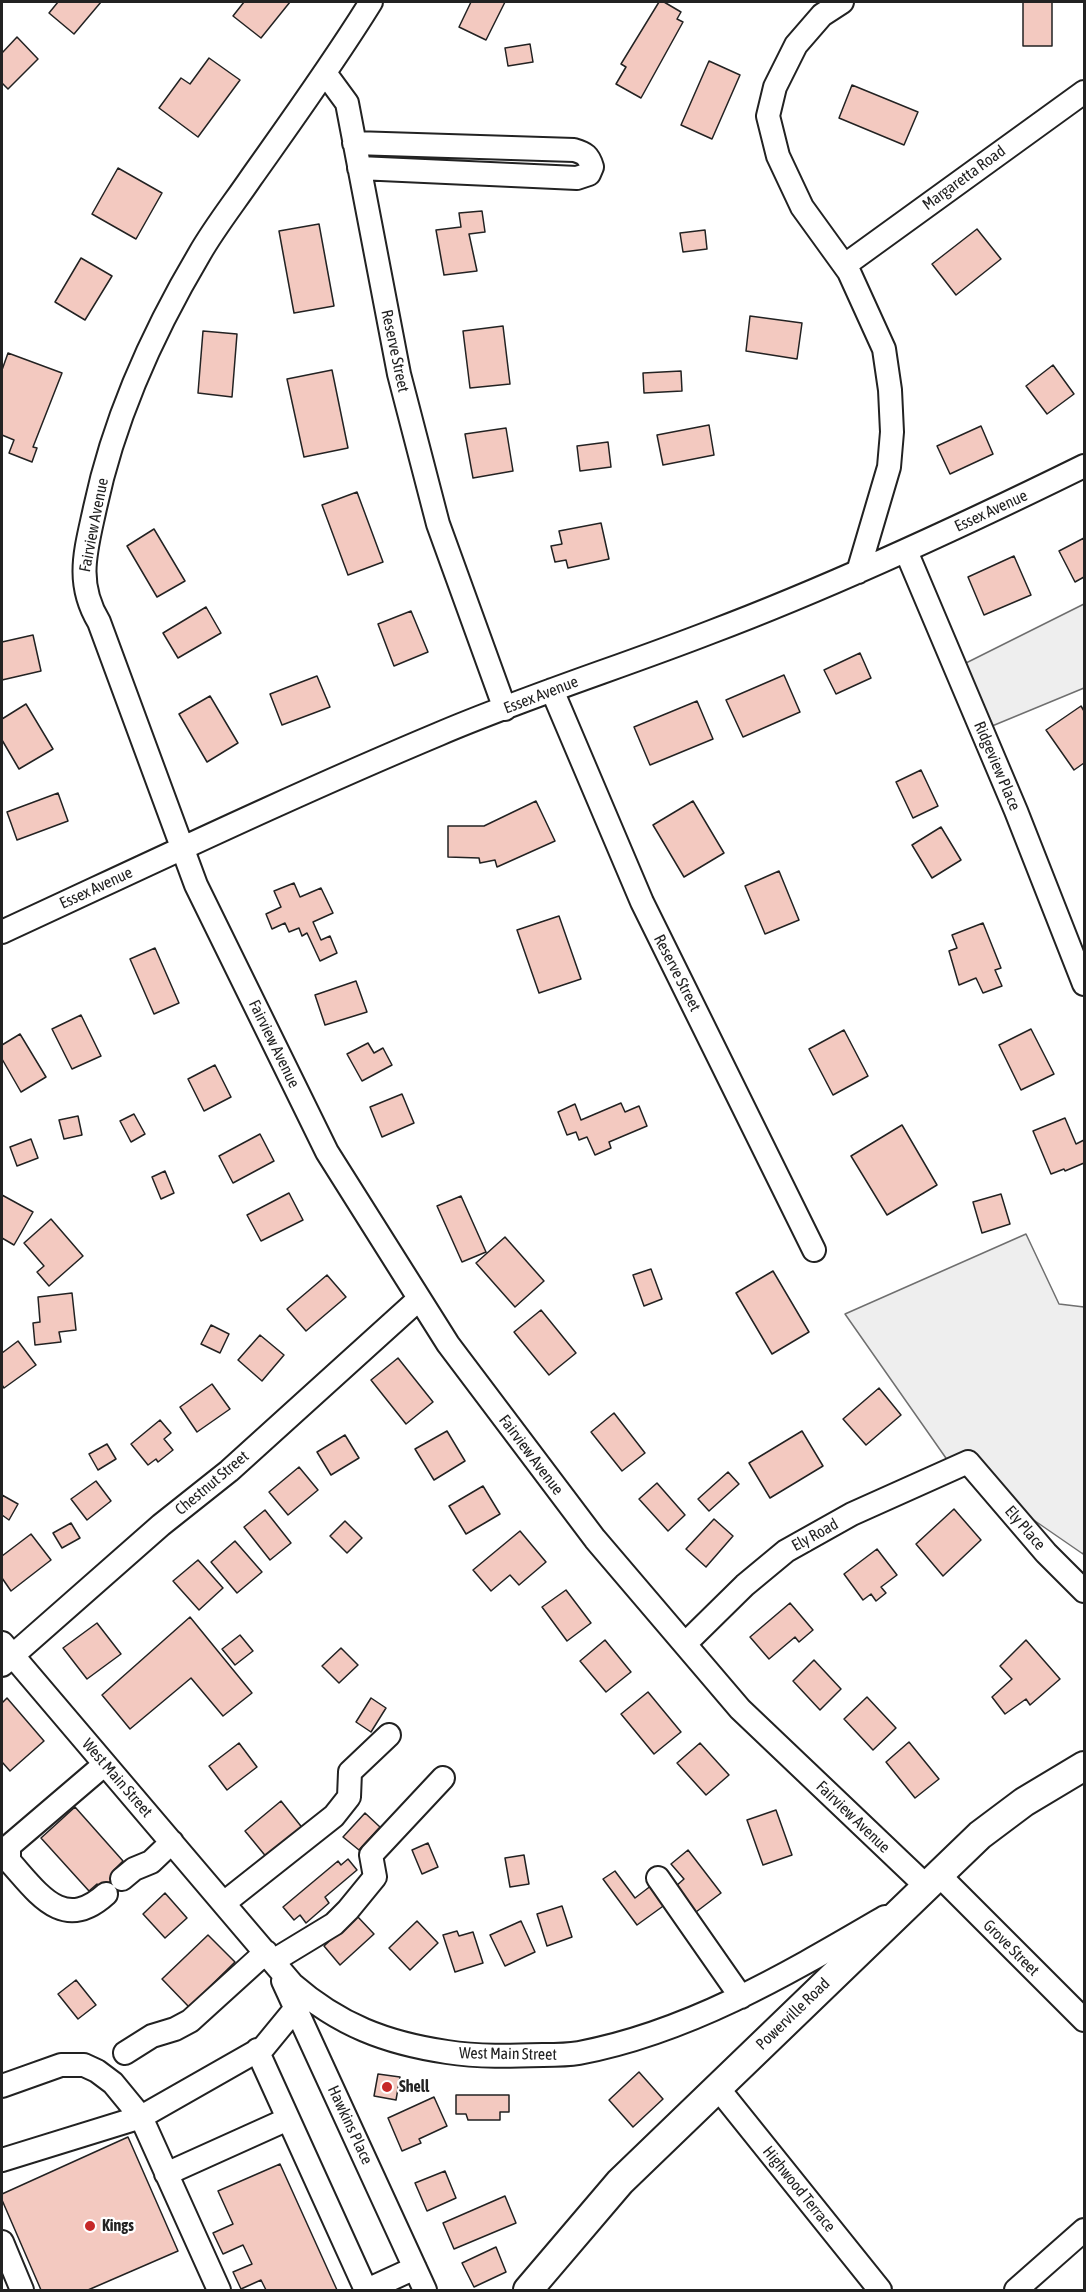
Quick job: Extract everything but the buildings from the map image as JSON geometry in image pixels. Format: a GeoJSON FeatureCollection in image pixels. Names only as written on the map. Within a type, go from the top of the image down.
{"type":"FeatureCollection","features":[{"type":"Feature","properties":{"kind":"main road","name":"Powerville Road"},"geometry":{"type":"LineString","coordinates":[[528,2290],[620,2182],[904,1906],[980,1835],[1024,1802],[1084,1766]]}},
{"type":"Feature","properties":{"kind":"street"},"geometry":{"type":"LineString","coordinates":[[325,73],[371,2]]}},
{"type":"Feature","properties":{"kind":"street"},"geometry":{"type":"LineString","coordinates":[[843,2],[822,15],[796,45],[776,87],[768,116],[778,156],[802,207],[845,265],[884,349],[890,390],[892,432],[889,467],[858,572]]}},
{"type":"Feature","properties":{"kind":"street","name":"Reserve Street"},"geometry":{"type":"LineString","coordinates":[[325,73],[347,103],[399,374],[438,524],[505,709]]}},
{"type":"Feature","properties":{"kind":"street","name":"Fairview Avenue"},"geometry":{"type":"LineString","coordinates":[[325,73],[201,251],[167,311],[138,372],[99,489],[84,569],[86,597],[99,622],[196,885],[327,1152],[448,1344],[595,1539],[740,1709],[932,1880]]}},
{"type":"Feature","properties":{"kind":"street","name":"Margaretta Road"},"geometry":{"type":"LineString","coordinates":[[845,265],[1084,92]]}},
{"type":"Feature","properties":{"kind":"street"},"geometry":{"type":"LineString","coordinates":[[354,143],[574,150],[583,152],[590,158],[592,167],[588,174],[577,178],[359,168]]}},
{"type":"Feature","properties":{"kind":"street","name":"Essex Avenue"},"geometry":{"type":"LineString","coordinates":[[2,932],[182,848],[441,733],[712,632],[858,572],[986,514],[1084,466]]}},
{"type":"Feature","properties":{"kind":"street","name":"Ridgeview Place"},"geometry":{"type":"LineString","coordinates":[[906,550],[1016,812],[1084,984]]}},
{"type":"Feature","properties":{"kind":"street","name":"Reserve Street"},"geometry":{"type":"LineString","coordinates":[[552,690],[642,902],[814,1250]]}},
{"type":"Feature","properties":{"kind":"street","name":"Chestnut Street"},"geometry":{"type":"LineString","coordinates":[[5,1654],[229,1471],[419,1299]]}},
{"type":"Feature","properties":{"kind":"street","name":"Ely Road"},"geometry":{"type":"LineString","coordinates":[[685,1644],[746,1585],[786,1551],[852,1514],[968,1462]]}},
{"type":"Feature","properties":{"kind":"street","name":"Ely Place"},"geometry":{"type":"LineString","coordinates":[[968,1462],[1046,1553],[1084,1591]]}},
{"type":"Feature","properties":{"kind":"street","name":"West Main Street"},"geometry":{"type":"LineString","coordinates":[[5,1654],[105,1764],[292,1984],[332,2015],[382,2038],[422,2049],[462,2054],[503,2057],[577,2054],[651,2033],[777,1980],[904,1906]]}},
{"type":"Feature","properties":{"kind":"street"},"geometry":{"type":"LineString","coordinates":[[224,1903],[334,1816],[349,1797],[350,1772],[389,1735]]}},
{"type":"Feature","properties":{"kind":"street"},"geometry":{"type":"LineString","coordinates":[[105,1764],[9,1846],[9,1862],[45,1900],[66,1910],[86,1909],[134,1869],[151,1862],[172,1842]]}},
{"type":"Feature","properties":{"kind":"street"},"geometry":{"type":"LineString","coordinates":[[125,2053],[152,2036],[175,2030],[190,2021],[270,1956],[334,1924],[375,1877],[371,1855],[443,1778]]}},
{"type":"Feature","properties":{"kind":"street"},"geometry":{"type":"LineString","coordinates":[[657,1878],[741,1996]]}},
{"type":"Feature","properties":{"kind":"street","name":"Grove Street"},"geometry":{"type":"LineString","coordinates":[[932,1880],[1084,2020]]}},
{"type":"Feature","properties":{"kind":"street","name":"Hawkins Place"},"geometry":{"type":"LineString","coordinates":[[270,1956],[425,2290]]}},
{"type":"Feature","properties":{"kind":"street"},"geometry":{"type":"LineString","coordinates":[[2,2160],[141,2117],[264,2047],[296,2008]]}},
{"type":"Feature","properties":{"kind":"street"},"geometry":{"type":"LineString","coordinates":[[257,2050],[366,2290],[415,2268]]}},
{"type":"Feature","properties":{"kind":"street"},"geometry":{"type":"LineString","coordinates":[[2,2086],[61,2065],[84,2065],[113,2083],[141,2117],[219,2290]]}},
{"type":"Feature","properties":{"kind":"street","name":"Highwood Terrace"},"geometry":{"type":"LineString","coordinates":[[717,2087],[880,2290]]}},
{"type":"Feature","properties":{"kind":"street"},"geometry":{"type":"LineString","coordinates":[[166,2174],[288,2119]]}},
{"type":"Feature","properties":{"kind":"street"},"geometry":{"type":"LineString","coordinates":[[1016,2290],[1084,2230]]}},
{"type":"Feature","properties":{"kind":"street"},"geometry":{"type":"LineString","coordinates":[[2,2242],[22,2290]]}},
{"type":"Feature","properties":{"kind":"shaded area"},"geometry":{"type":"Polygon","coordinates":[[[1084,604],[1084,688],[980,731],[956,668],[1084,604]]]}},
{"type":"Feature","properties":{"kind":"shaded area"},"geometry":{"type":"Polygon","coordinates":[[[1026,1234],[1059,1304],[1084,1307],[1083,1554],[948,1461],[845,1314],[1026,1234]]]}},
{"type":"Feature","properties":{"kind":"place","name":"Shell"},"geometry":{"type":"Point","coordinates":[387,2087]}},
{"type":"Feature","properties":{"kind":"place","name":"Kings"},"geometry":{"type":"Point","coordinates":[90,2226]}}]}
